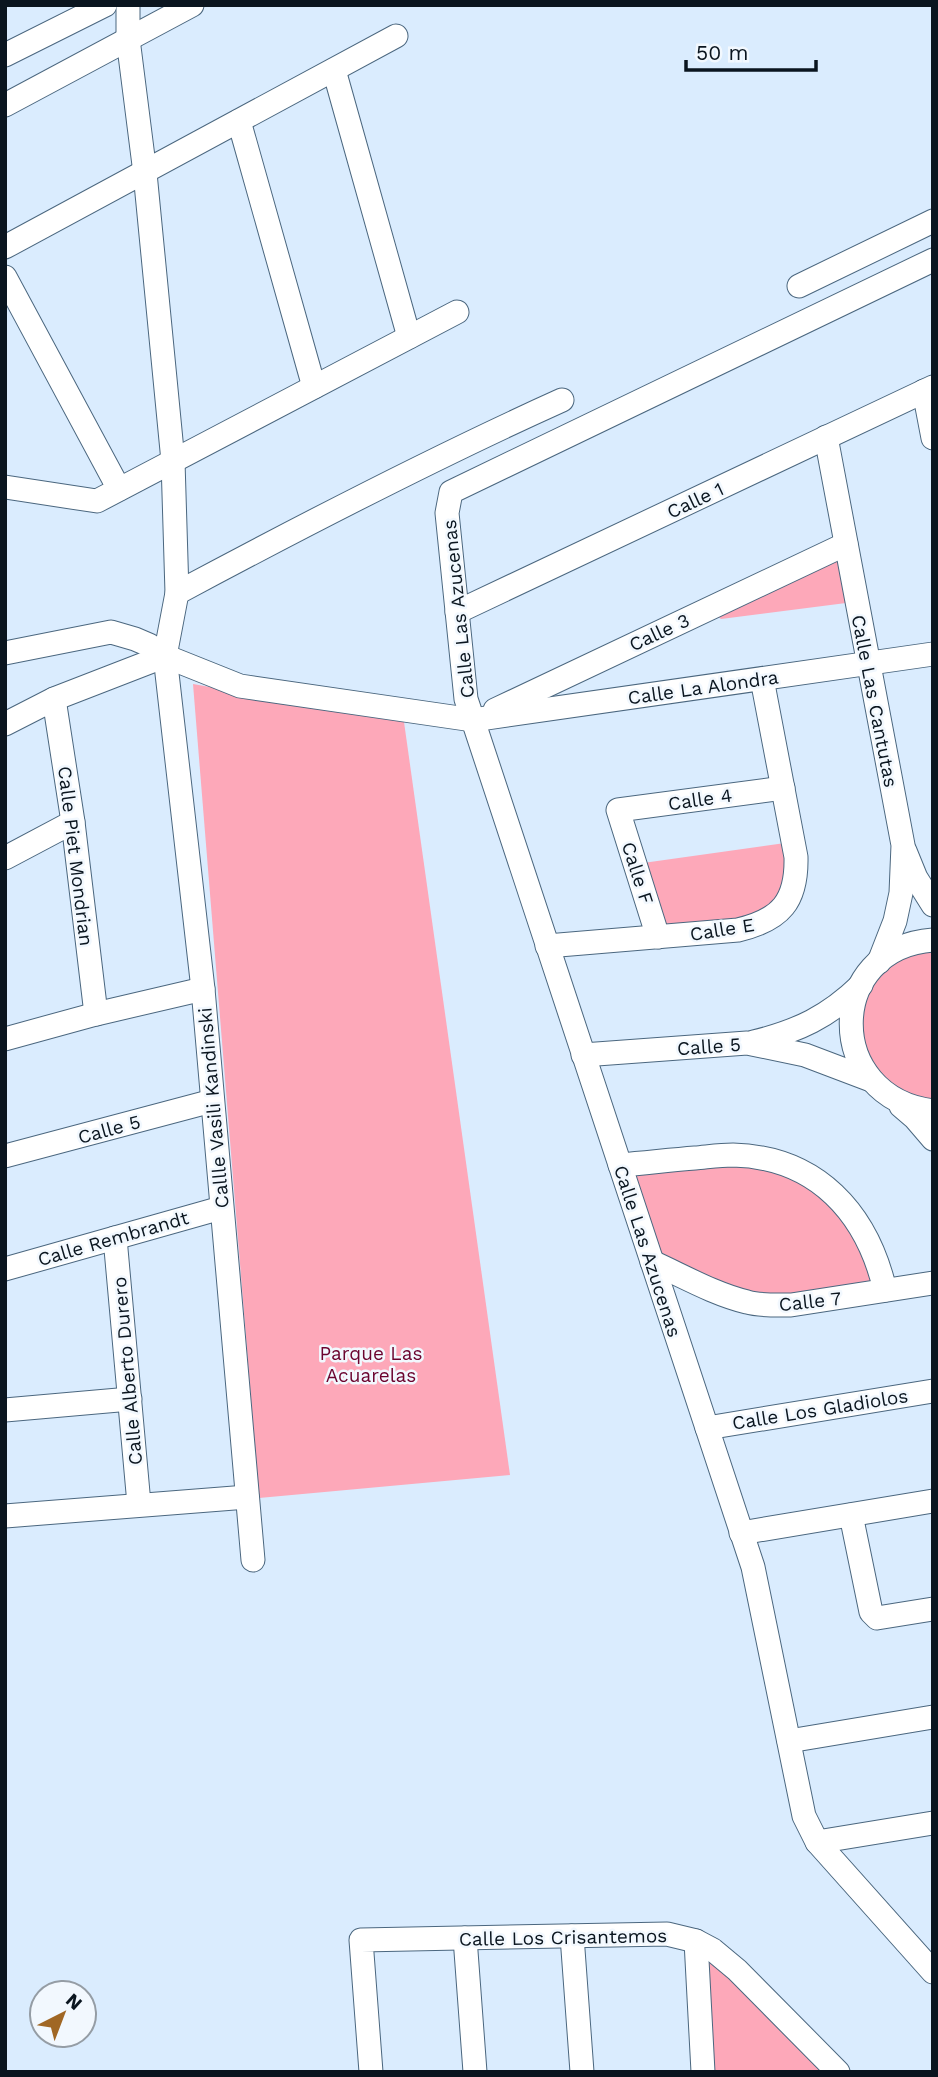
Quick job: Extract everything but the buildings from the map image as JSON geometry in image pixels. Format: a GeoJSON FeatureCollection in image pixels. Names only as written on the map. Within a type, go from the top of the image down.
{"type":"FeatureCollection","features":[{"type":"Feature","properties":{"kind":"street"},"geometry":{"type":"LineString","coordinates":[[5,55],[105,5]]}},
{"type":"Feature","properties":{"kind":"street","name":"Callle Vasili Kandinski"},"geometry":{"type":"LineString","coordinates":[[128,5],[128,39],[145,173],[173,461],[177,593],[165,656],[203,989],[253,1560]]}},
{"type":"Feature","properties":{"kind":"street"},"geometry":{"type":"LineString","coordinates":[[5,105],[192,5]]}},
{"type":"Feature","properties":{"kind":"street"},"geometry":{"type":"LineString","coordinates":[[5,247],[396,36]]}},
{"type":"Feature","properties":{"kind":"street"},"geometry":{"type":"LineString","coordinates":[[334,70],[410,337]]}},
{"type":"Feature","properties":{"kind":"street"},"geometry":{"type":"LineString","coordinates":[[239,121],[314,387]]}},
{"type":"Feature","properties":{"kind":"street"},"geometry":{"type":"LineString","coordinates":[[799,286],[933,222]]}},
{"type":"Feature","properties":{"kind":"street","name":"Calle Las Azucenas"},"geometry":{"type":"LineString","coordinates":[[933,260],[452,492],[447,513],[466,699],[753,1567],[804,1816],[817,1842],[933,1972]]}},
{"type":"Feature","properties":{"kind":"street"},"geometry":{"type":"LineString","coordinates":[[5,276],[119,489]]}},
{"type":"Feature","properties":{"kind":"street"},"geometry":{"type":"LineString","coordinates":[[5,486],[97,501],[457,312]]}},
{"type":"Feature","properties":{"kind":"street"},"geometry":{"type":"LineString","coordinates":[[928,389],[933,439]]}},
{"type":"Feature","properties":{"kind":"street","name":"Calle 1"},"geometry":{"type":"LineString","coordinates":[[457,612],[928,389]]}},
{"type":"Feature","properties":{"kind":"street"},"geometry":{"type":"LineString","coordinates":[[177,593],[346,503],[475,439],[562,400]]}},
{"type":"Feature","properties":{"kind":"street","name":"Calle Las Cantutas"},"geometry":{"type":"LineString","coordinates":[[826,438],[902,845],[899,903],[895,921],[878,962]]}},
{"type":"Feature","properties":{"kind":"street","name":"Calle 3"},"geometry":{"type":"LineString","coordinates":[[473,720],[846,544]]}},
{"type":"Feature","properties":{"kind":"street","name":"Calle La Alondra"},"geometry":{"type":"LineString","coordinates":[[5,653],[111,632],[149,645],[165,656],[240,685],[473,720],[933,654]]}},
{"type":"Feature","properties":{"kind":"street"},"geometry":{"type":"LineString","coordinates":[[5,724],[54,699],[165,656]]}},
{"type":"Feature","properties":{"kind":"street"},"geometry":{"type":"LineString","coordinates":[[586,667],[597,702]]}},
{"type":"Feature","properties":{"kind":"street","name":"Calle E"},"geometry":{"type":"LineString","coordinates":[[547,946],[738,930],[759,925],[777,914],[790,897],[796,877],[796,857],[762,679]]}},
{"type":"Feature","properties":{"kind":"street","name":"Calle Piet Mondrian"},"geometry":{"type":"LineString","coordinates":[[54,699],[73,822],[96,1014]]}},
{"type":"Feature","properties":{"kind":"street","name":"Calle 4"},"geometry":{"type":"LineString","coordinates":[[618,810],[783,788]]}},
{"type":"Feature","properties":{"kind":"street","name":"Calle F"},"geometry":{"type":"LineString","coordinates":[[618,810],[658,937]]}},
{"type":"Feature","properties":{"kind":"street"},"geometry":{"type":"LineString","coordinates":[[5,858],[73,822]]}},
{"type":"Feature","properties":{"kind":"street"},"geometry":{"type":"LineString","coordinates":[[902,845],[916,878],[933,905]]}},
{"type":"Feature","properties":{"kind":"street"},"geometry":{"type":"LineString","coordinates":[[933,940],[902,946],[878,962],[861,985],[852,1012],[852,1041],[856,1055],[871,1080],[915,1118],[933,1139]]}},
{"type":"Feature","properties":{"kind":"street"},"geometry":{"type":"LineString","coordinates":[[747,1043],[803,1027],[829,1013],[861,985]]}},
{"type":"Feature","properties":{"kind":"street"},"geometry":{"type":"LineString","coordinates":[[5,1039],[203,989]]}},
{"type":"Feature","properties":{"kind":"street","name":"Calle 5"},"geometry":{"type":"LineString","coordinates":[[583,1055],[747,1043],[805,1055],[871,1080]]}},
{"type":"Feature","properties":{"kind":"street"},"geometry":{"type":"LineString","coordinates":[[893,1099],[920,1110],[933,1111]]}},
{"type":"Feature","properties":{"kind":"street","name":"Calle 5"},"geometry":{"type":"LineString","coordinates":[[5,1156],[212,1101]]}},
{"type":"Feature","properties":{"kind":"street"},"geometry":{"type":"LineString","coordinates":[[620,1165],[732,1155],[781,1163],[804,1173],[845,1205],[860,1225],[873,1248],[885,1290]]}},
{"type":"Feature","properties":{"kind":"street","name":"Calle Rembrandt"},"geometry":{"type":"LineString","coordinates":[[5,1269],[221,1208]]}},
{"type":"Feature","properties":{"kind":"street","name":"Calle Alberto Durero"},"geometry":{"type":"LineString","coordinates":[[115,1238],[139,1504]]}},
{"type":"Feature","properties":{"kind":"street","name":"Calle 7"},"geometry":{"type":"LineString","coordinates":[[652,1262],[748,1303],[770,1305],[791,1305],[933,1283]]}},
{"type":"Feature","properties":{"kind":"street","name":"Calle Los Gladiolos"},"geometry":{"type":"LineString","coordinates":[[707,1428],[933,1391]]}},
{"type":"Feature","properties":{"kind":"street"},"geometry":{"type":"LineString","coordinates":[[5,1410],[130,1399]]}},
{"type":"Feature","properties":{"kind":"street"},"geometry":{"type":"LineString","coordinates":[[5,1516],[247,1497]]}},
{"type":"Feature","properties":{"kind":"street"},"geometry":{"type":"LineString","coordinates":[[741,1533],[933,1501]]}},
{"type":"Feature","properties":{"kind":"street"},"geometry":{"type":"LineString","coordinates":[[851,1514],[871,1612],[877,1618],[933,1609]]}},
{"type":"Feature","properties":{"kind":"street"},"geometry":{"type":"LineString","coordinates":[[789,1741],[933,1717]]}},
{"type":"Feature","properties":{"kind":"street"},"geometry":{"type":"LineString","coordinates":[[817,1842],[933,1823]]}},
{"type":"Feature","properties":{"kind":"street","name":"Calle Los Crisantemos"},"geometry":{"type":"LineString","coordinates":[[371,2072],[361,1940],[667,1934],[696,1941],[713,1950],[737,1970],[838,2072]]}},
{"type":"Feature","properties":{"kind":"street"},"geometry":{"type":"LineString","coordinates":[[572,1936],[582,2072]]}},
{"type":"Feature","properties":{"kind":"street"},"geometry":{"type":"LineString","coordinates":[[466,1938],[475,2072]]}},
{"type":"Feature","properties":{"kind":"street"},"geometry":{"type":"LineString","coordinates":[[696,1941],[703,2072]]}},
{"type":"Feature","properties":{"kind":"green space"},"geometry":{"type":"Polygon","coordinates":[[[838,557],[846,603],[721,619],[716,615],[838,557]]]}},
{"type":"Feature","properties":{"kind":"green space","name":"Parque Las Acuarelas"},"geometry":{"type":"Polygon","coordinates":[[[193,684],[404,722],[510,1475],[259,1498],[193,684]]]}},
{"type":"Feature","properties":{"kind":"green space"},"geometry":{"type":"Polygon","coordinates":[[[785,843],[789,871],[781,897],[748,921],[663,929],[643,863],[785,843]]]}},
{"type":"Feature","properties":{"kind":"green space"},"geometry":{"type":"Polygon","coordinates":[[[933,948],[933,1103],[900,1095],[864,1056],[861,1004],[872,980],[891,961],[933,948]]]}},
{"type":"Feature","properties":{"kind":"green space"},"geometry":{"type":"Polygon","coordinates":[[[737,1164],[767,1167],[795,1177],[845,1218],[875,1283],[805,1294],[762,1295],[724,1285],[661,1256],[633,1173],[737,1164]]]}},
{"type":"Feature","properties":{"kind":"green space"},"geometry":{"type":"Polygon","coordinates":[[[706,1954],[825,2072],[711,2072],[706,1954]]]}}]}
